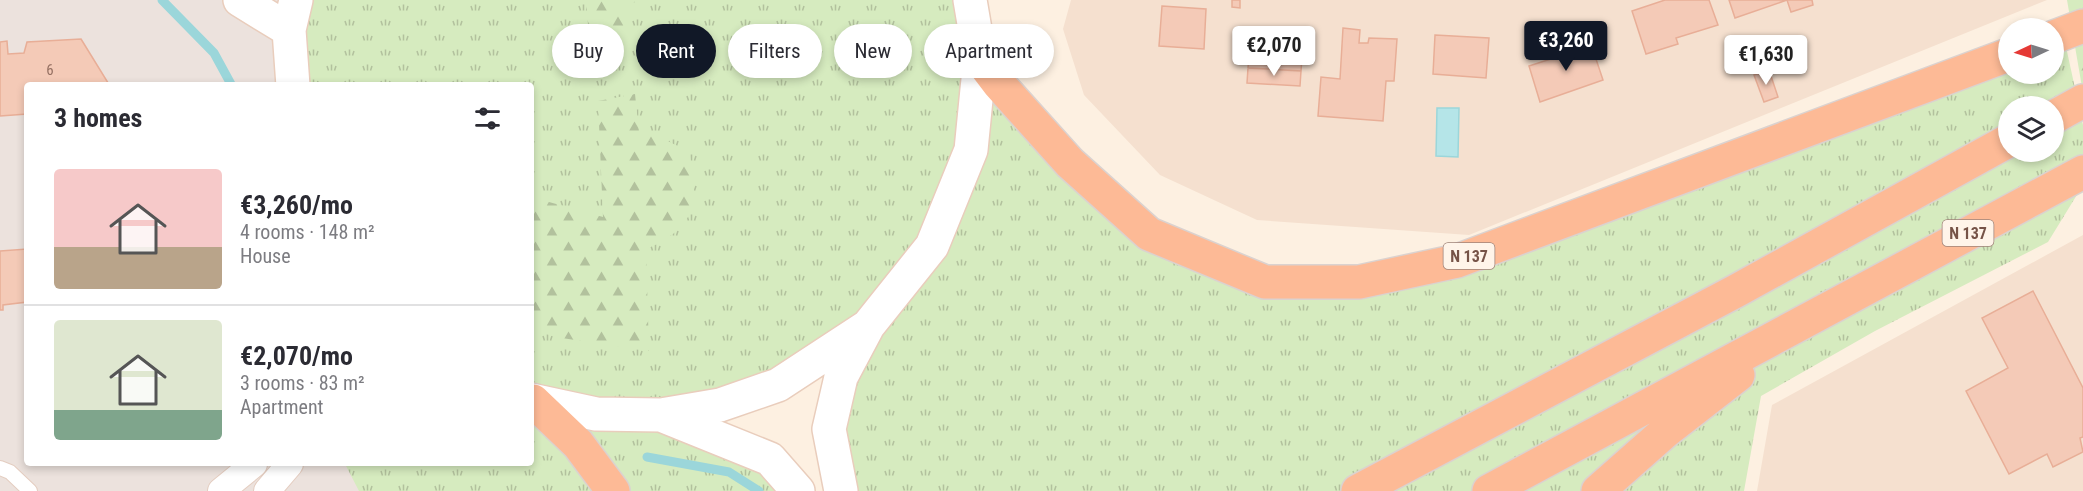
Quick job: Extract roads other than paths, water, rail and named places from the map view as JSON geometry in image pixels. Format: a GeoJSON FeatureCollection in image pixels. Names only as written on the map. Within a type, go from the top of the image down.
{"type":"FeatureCollection","features":[{"type":"Feature","properties":{"kind":"highway"},"geometry":{"type":"LineString","coordinates":[[2064,34],[2083,26]]}},
{"type":"Feature","properties":{"kind":"highway","name":"N 137"},"geometry":{"type":"LineString","coordinates":[[994,78],[1070,163],[1149,234],[1265,282],[1359,282],[1457,261],[1998,59]]}},
{"type":"Feature","properties":{"kind":"highway"},"geometry":{"type":"LineString","coordinates":[[2064,111],[2083,100]]}},
{"type":"Feature","properties":{"kind":"highway"},"geometry":{"type":"LineString","coordinates":[[1358,491],[1736,291],[1998,147]]}},
{"type":"Feature","properties":{"kind":"highway","name":"N 137"},"geometry":{"type":"LineString","coordinates":[[1490,491],[1852,294],[2083,172]]}},
{"type":"Feature","properties":{"kind":"highway"},"geometry":{"type":"LineString","coordinates":[[1598,491],[1666,431],[1722,386],[1852,294]]}},
{"type":"Feature","properties":{"kind":"highway"},"geometry":{"type":"LineString","coordinates":[[534,403],[578,444],[614,491]]}},
{"type":"Feature","properties":{"kind":"main road"},"geometry":{"type":"LineString","coordinates":[[240,0],[293,15],[293,82]]}},
{"type":"Feature","properties":{"kind":"main road"},"geometry":{"type":"LineString","coordinates":[[970,0],[974,24]]}},
{"type":"Feature","properties":{"kind":"main road"},"geometry":{"type":"LineString","coordinates":[[841,491],[829,429],[841,377],[868,326],[932,246],[971,150],[978,78]]}},
{"type":"Feature","properties":{"kind":"main road"},"geometry":{"type":"LineString","coordinates":[[534,401],[596,414],[661,415],[720,405],[778,385],[868,326]]}},
{"type":"Feature","properties":{"kind":"main road"},"geometry":{"type":"LineString","coordinates":[[661,415],[770,459],[798,491]]}},
{"type":"Feature","properties":{"kind":"street"},"geometry":{"type":"LineString","coordinates":[[221,491],[252,466]]}},
{"type":"Feature","properties":{"kind":"street"},"geometry":{"type":"LineString","coordinates":[[267,491],[288,466]]}},
{"type":"Feature","properties":{"kind":"lane"},"geometry":{"type":"LineString","coordinates":[[0,468],[10,472],[30,491]]}},
{"type":"Feature","properties":{"kind":"water"},"geometry":{"type":"Polygon","coordinates":[[[1437,108],[1459,108],[1458,157],[1436,156],[1437,108]]]}},
{"type":"Feature","properties":{"kind":"waterway"},"geometry":{"type":"LineString","coordinates":[[162,0],[214,53],[230,82]]}},
{"type":"Feature","properties":{"kind":"waterway"},"geometry":{"type":"LineString","coordinates":[[647,457],[729,472],[759,491]]}}]}
